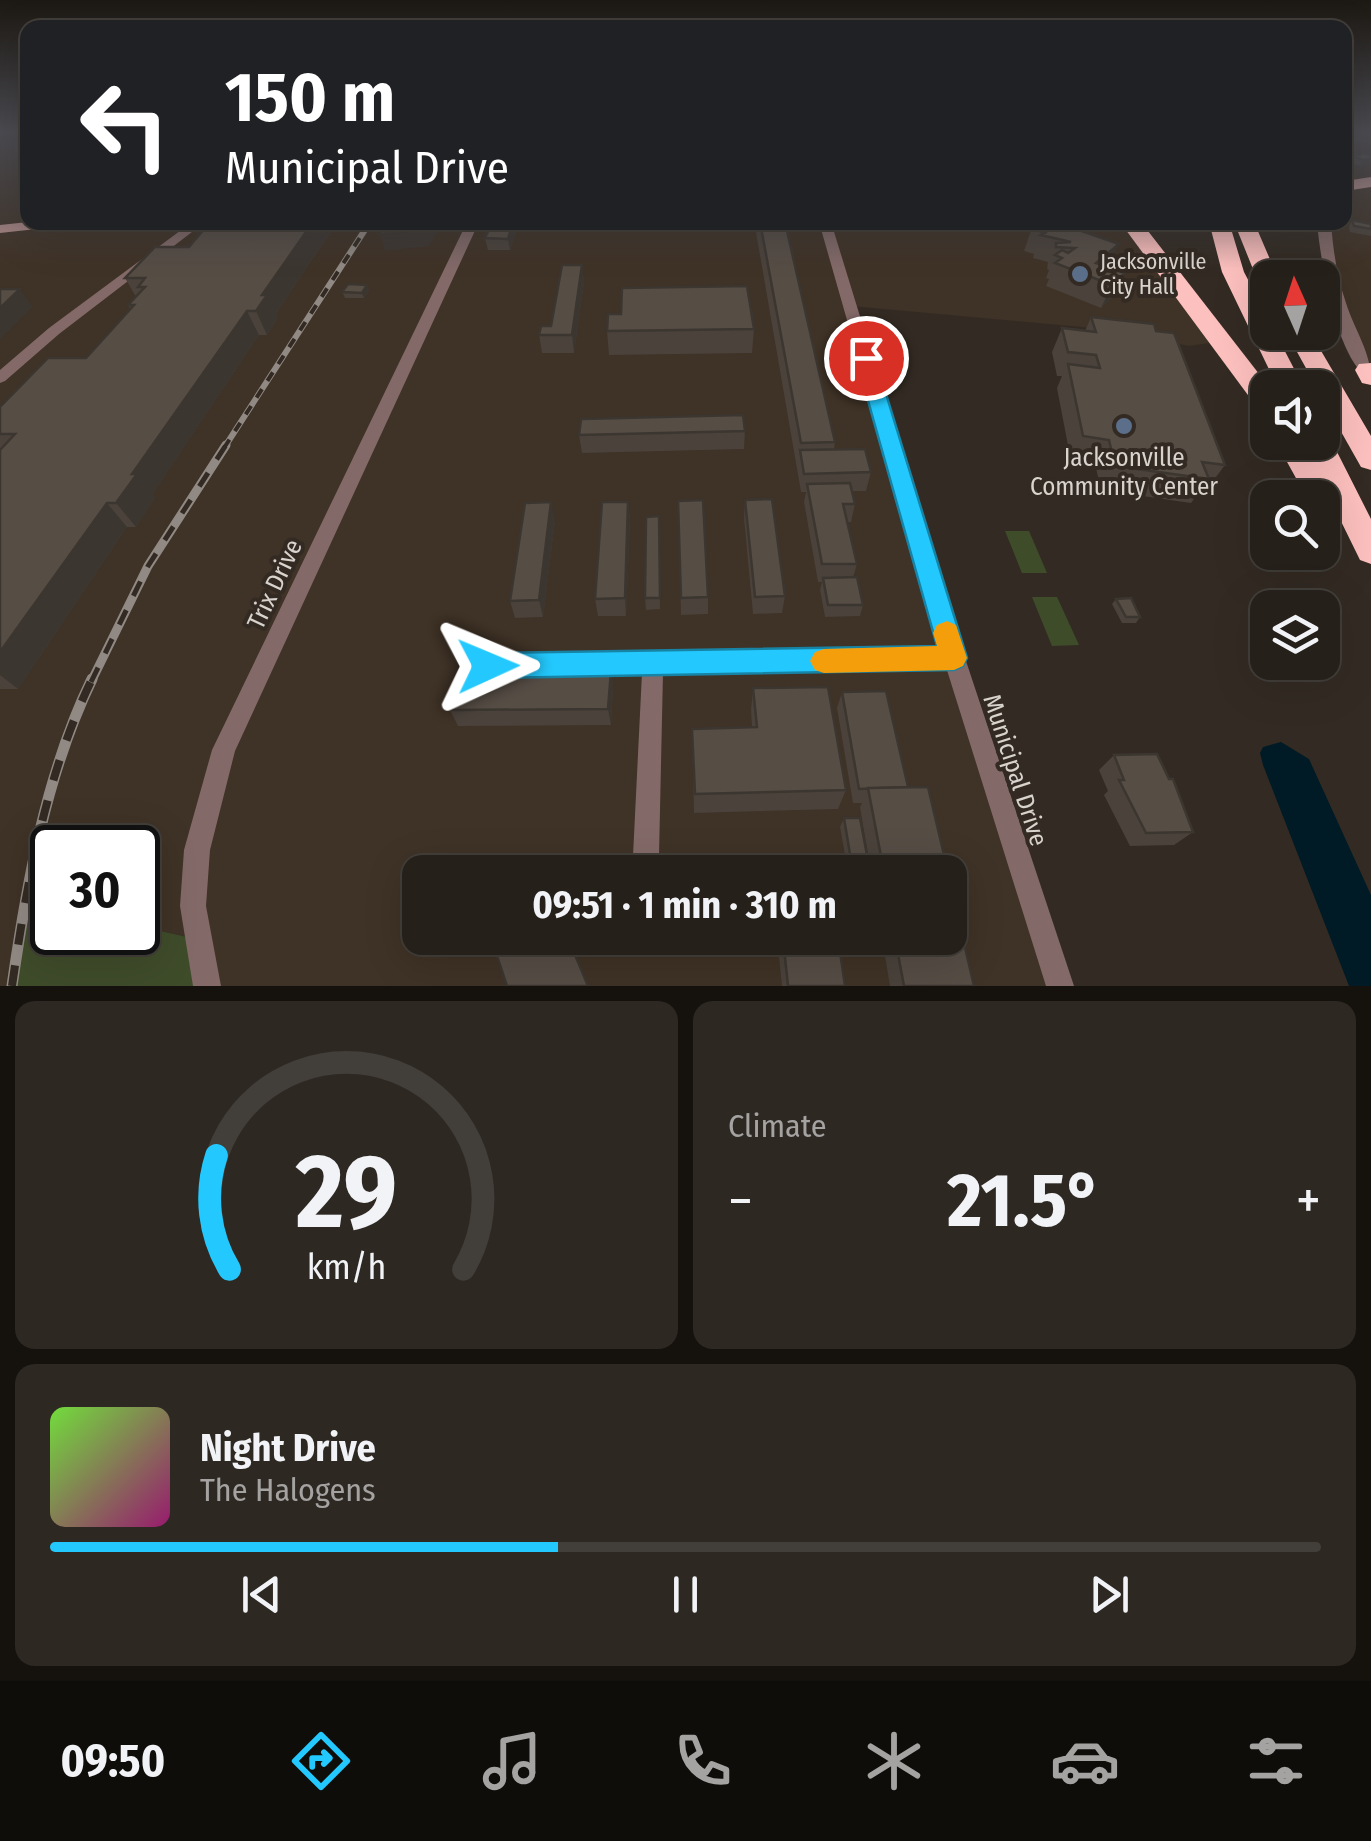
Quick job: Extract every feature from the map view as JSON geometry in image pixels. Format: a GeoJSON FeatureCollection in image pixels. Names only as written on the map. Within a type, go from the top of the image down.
{"type":"FeatureCollection","features":[{"type":"Feature","properties":{"kind":"highway"},"geometry":{"type":"LineString","coordinates":[[1136,230],[1250,378]]}},
{"type":"Feature","properties":{"kind":"highway"},"geometry":{"type":"LineString","coordinates":[[1221,230],[1234,272],[1283,370]]}},
{"type":"Feature","properties":{"kind":"highway"},"geometry":{"type":"LineString","coordinates":[[1247,230],[1260,260]]}},
{"type":"Feature","properties":{"kind":"highway"},"geometry":{"type":"LineString","coordinates":[[1308,350],[1371,460]]}},
{"type":"Feature","properties":{"kind":"highway"},"geometry":{"type":"LineString","coordinates":[[1327,460],[1371,551]]}},
{"type":"Feature","properties":{"kind":"highway"},"geometry":{"type":"LineString","coordinates":[[1340,525],[1371,571]]}},
{"type":"Feature","properties":{"kind":"street"},"geometry":{"type":"LineString","coordinates":[[0,378],[54,330],[189,230]]}},
{"type":"Feature","properties":{"kind":"street","name":"Trix Drive"},"geometry":{"type":"LineString","coordinates":[[207,986],[193,906],[208,802],[224,750],[470,230]]}},
{"type":"Feature","properties":{"kind":"street","name":"Municipal Drive"},"geometry":{"type":"LineString","coordinates":[[828,230],[954,658],[1060,986]]}},
{"type":"Feature","properties":{"kind":"street"},"geometry":{"type":"LineString","coordinates":[[1325,230],[1331,282],[1354,344],[1370,373]]}},
{"type":"Feature","properties":{"kind":"street"},"geometry":{"type":"LineString","coordinates":[[488,666],[954,658]]}},
{"type":"Feature","properties":{"kind":"street"},"geometry":{"type":"LineString","coordinates":[[646,855],[652,664]]}},
{"type":"Feature","properties":{"kind":"shaded area"},"geometry":{"type":"Polygon","coordinates":[[[0,177],[20,177],[20,230],[1136,230],[1223,341],[1189,346],[1103,329],[851,306],[1060,986],[207,986],[196,939],[160,931],[160,825],[30,825],[30,901],[24,900],[17,986],[0,986],[0,177]]]}},
{"type":"Feature","properties":{"kind":"shaded area"},"geometry":{"type":"Polygon","coordinates":[[[1352,177],[1371,177],[1371,374],[1354,343],[1340,287],[1340,260],[1333,260],[1326,230],[1352,230],[1352,177]]]}},
{"type":"Feature","properties":{"kind":"green space"},"geometry":{"type":"Polygon","coordinates":[[[1005,531],[1029,531],[1047,573],[1022,573],[1005,531]]]}},
{"type":"Feature","properties":{"kind":"green space"},"geometry":{"type":"Polygon","coordinates":[[[1032,597],[1057,597],[1079,645],[1052,646],[1032,597]]]}},
{"type":"Feature","properties":{"kind":"green space"},"geometry":{"type":"Polygon","coordinates":[[[24,900],[30,901],[30,955],[160,955],[160,931],[196,939],[207,986],[12,986],[24,900]]]}},
{"type":"Feature","properties":{"kind":"water"},"geometry":{"type":"Polygon","coordinates":[[[1281,742],[1309,759],[1371,895],[1371,986],[1349,986],[1263,765],[1263,747],[1281,742]]]}},
{"type":"Feature","properties":{"kind":"building"},"geometry":{"type":"Polygon","coordinates":[[[1352,220],[1371,224],[1371,229],[1354,226],[1352,220]]]}},
{"type":"Feature","properties":{"kind":"building"},"geometry":{"type":"Polygon","coordinates":[[[203,230],[307,230],[262,295],[267,295],[256,311],[247,311],[132,474],[137,474],[116,503],[107,503],[0,652],[0,450],[15,434],[0,434],[0,407],[48,358],[86,358],[134,305],[128,305],[145,287],[138,287],[145,278],[125,278],[155,247],[189,247],[203,230]]]}},
{"type":"Feature","properties":{"kind":"building"},"geometry":{"type":"Polygon","coordinates":[[[382,230],[415,230],[380,234],[382,230]]]}},
{"type":"Feature","properties":{"kind":"building"},"geometry":{"type":"Polygon","coordinates":[[[488,230],[511,230],[508,239],[485,238],[488,230]]]}},
{"type":"Feature","properties":{"kind":"building"},"geometry":{"type":"Polygon","coordinates":[[[761,230],[787,230],[835,442],[801,443],[761,230]]]}},
{"type":"Feature","properties":{"kind":"building"},"geometry":{"type":"Polygon","coordinates":[[[1037,230],[1079,230],[1119,244],[1096,263],[1125,273],[1112,285],[1055,263],[1062,258],[1055,255],[1075,248],[1056,247],[1056,243],[1071,242],[1041,235],[1045,233],[1037,230]]]}},
{"type":"Feature","properties":{"kind":"building"},"geometry":{"type":"Polygon","coordinates":[[[562,265],[582,265],[572,335],[539,335],[541,326],[551,326],[562,265]]]}},
{"type":"Feature","properties":{"kind":"building"},"geometry":{"type":"Polygon","coordinates":[[[348,284],[367,285],[362,293],[342,292],[348,284]]]}},
{"type":"Feature","properties":{"kind":"building"},"geometry":{"type":"Polygon","coordinates":[[[747,286],[754,329],[607,331],[608,314],[621,314],[622,288],[747,286]]]}},
{"type":"Feature","properties":{"kind":"building"},"geometry":{"type":"Polygon","coordinates":[[[0,289],[20,289],[0,308],[0,289]]]}},
{"type":"Feature","properties":{"kind":"building","name":"Jacksonville Community Center"},"geometry":{"type":"Polygon","coordinates":[[[1091,317],[1154,324],[1156,331],[1174,333],[1225,465],[1202,462],[1209,479],[1115,466],[1109,440],[1083,436],[1068,364],[1100,368],[1096,355],[1068,352],[1062,328],[1096,332],[1091,317]]]}},
{"type":"Feature","properties":{"kind":"building"},"geometry":{"type":"Polygon","coordinates":[[[743,415],[745,431],[579,435],[581,419],[743,415]]]}},
{"type":"Feature","properties":{"kind":"building"},"geometry":{"type":"Polygon","coordinates":[[[865,449],[871,472],[804,474],[800,450],[865,449]]]}},
{"type":"Feature","properties":{"kind":"building"},"geometry":{"type":"Polygon","coordinates":[[[850,483],[855,504],[843,504],[857,564],[822,564],[807,484],[850,483]]]}},
{"type":"Feature","properties":{"kind":"building"},"geometry":{"type":"Polygon","coordinates":[[[772,499],[785,596],[755,597],[745,500],[772,499]]]}},
{"type":"Feature","properties":{"kind":"building"},"geometry":{"type":"Polygon","coordinates":[[[703,500],[708,597],[681,598],[678,501],[703,500]]]}},
{"type":"Feature","properties":{"kind":"building"},"geometry":{"type":"Polygon","coordinates":[[[551,502],[539,600],[510,601],[525,503],[551,502]]]}},
{"type":"Feature","properties":{"kind":"building"},"geometry":{"type":"Polygon","coordinates":[[[602,502],[628,502],[625,598],[595,599],[602,502]]]}},
{"type":"Feature","properties":{"kind":"building"},"geometry":{"type":"Polygon","coordinates":[[[659,516],[660,598],[645,598],[646,517],[659,516]]]}},
{"type":"Feature","properties":{"kind":"building"},"geometry":{"type":"Polygon","coordinates":[[[857,577],[863,605],[828,605],[823,578],[857,577]]]}},
{"type":"Feature","properties":{"kind":"building"},"geometry":{"type":"Polygon","coordinates":[[[1131,598],[1140,617],[1126,617],[1116,599],[1131,598]]]}},
{"type":"Feature","properties":{"kind":"building"},"geometry":{"type":"Polygon","coordinates":[[[611,670],[608,709],[450,710],[458,672],[611,670]]]}},
{"type":"Feature","properties":{"kind":"building"},"geometry":{"type":"Polygon","coordinates":[[[828,687],[846,790],[695,794],[692,729],[757,727],[753,688],[828,687]]]}},
{"type":"Feature","properties":{"kind":"building"},"geometry":{"type":"Polygon","coordinates":[[[886,691],[908,787],[859,789],[842,692],[886,691]]]}},
{"type":"Feature","properties":{"kind":"building"},"geometry":{"type":"Polygon","coordinates":[[[1157,754],[1169,779],[1173,779],[1193,832],[1146,833],[1119,780],[1124,780],[1114,755],[1157,754]]]}},
{"type":"Feature","properties":{"kind":"building"},"geometry":{"type":"Polygon","coordinates":[[[928,787],[944,855],[881,855],[868,788],[928,787]]]}},
{"type":"Feature","properties":{"kind":"building"},"geometry":{"type":"Polygon","coordinates":[[[844,818],[860,818],[867,855],[850,855],[844,818]]]}},
{"type":"Feature","properties":{"kind":"building"},"geometry":{"type":"Polygon","coordinates":[[[497,955],[575,955],[588,986],[507,986],[497,955]]]}},
{"type":"Feature","properties":{"kind":"building"},"geometry":{"type":"Polygon","coordinates":[[[785,955],[840,955],[845,986],[788,986],[785,955]]]}},
{"type":"Feature","properties":{"kind":"building"},"geometry":{"type":"Polygon","coordinates":[[[898,955],[967,955],[974,986],[904,986],[898,955]]]}},
{"type":"Feature","properties":{"kind":"railway"},"geometry":{"type":"LineString","coordinates":[[224,448],[365,230]]}},
{"type":"Feature","properties":{"kind":"railway"},"geometry":{"type":"LineString","coordinates":[[91,682],[148,566],[226,445]]}},
{"type":"Feature","properties":{"kind":"railway"},"geometry":{"type":"LineString","coordinates":[[12,986],[24,908],[50,790],[92,679]]}},
{"type":"Feature","properties":{"kind":"slow traffic"},"geometry":{"type":"LineString","coordinates":[[824,661],[954,658],[947,633]]}},
{"type":"Feature","properties":{"kind":"place","name":"Jacksonville City Hall"},"geometry":{"type":"Point","coordinates":[1080,274]}},
{"type":"Feature","properties":{"kind":"place","name":"Jacksonville Community Center"},"geometry":{"type":"Point","coordinates":[1124,426]}},
{"type":"Feature","properties":{"kind":"route"},"geometry":{"type":"LineString","coordinates":[[488,666],[954,658],[866,358]]}}]}
